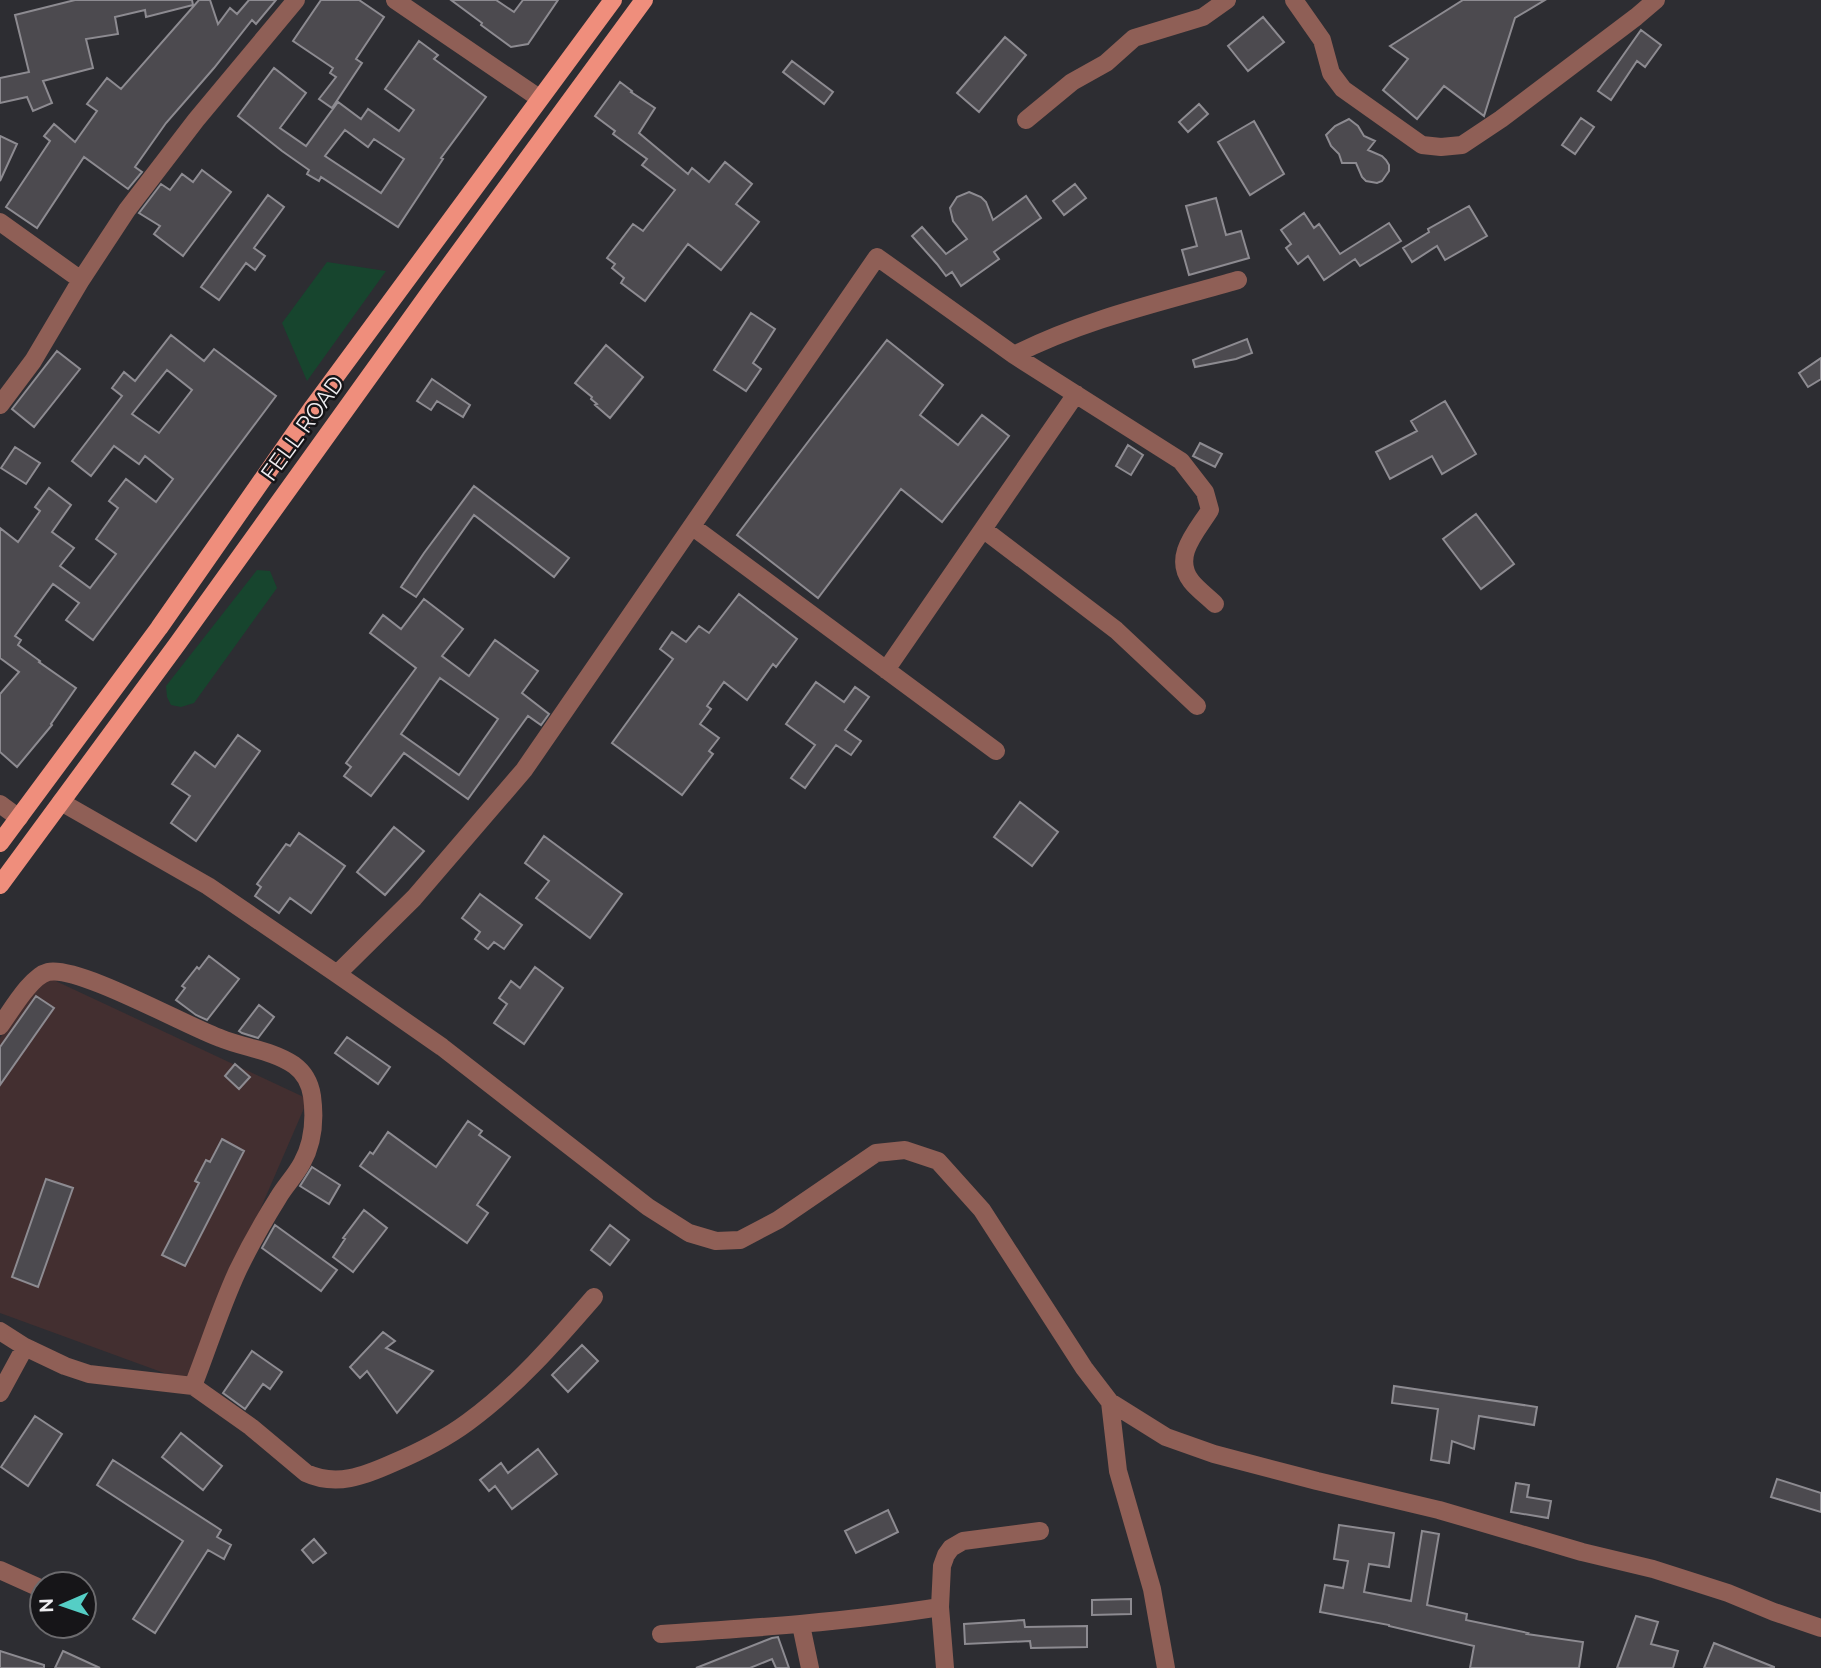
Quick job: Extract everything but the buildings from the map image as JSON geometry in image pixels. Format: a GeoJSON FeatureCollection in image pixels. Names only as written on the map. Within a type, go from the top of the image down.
{"type":"FeatureCollection","features":[{"type":"Feature","properties":{"kind":"main road","name":"FELL ROAD"},"geometry":{"type":"LineString","coordinates":[[0,843],[159,628],[313,407],[613,0]]}},
{"type":"Feature","properties":{"kind":"main road","name":"FELL ROAD"},"geometry":{"type":"LineString","coordinates":[[0,885],[644,0]]}},
{"type":"Feature","properties":{"kind":"street"},"geometry":{"type":"LineString","coordinates":[[0,405],[33,361],[127,210],[188,130],[296,0]]}},
{"type":"Feature","properties":{"kind":"street"},"geometry":{"type":"LineString","coordinates":[[396,0],[539,98]]}},
{"type":"Feature","properties":{"kind":"street"},"geometry":{"type":"LineString","coordinates":[[1026,120],[1072,82],[1106,64],[1134,38],[1203,17],[1227,0]]}},
{"type":"Feature","properties":{"kind":"street"},"geometry":{"type":"LineString","coordinates":[[1294,0],[1322,40],[1331,74],[1343,89],[1422,145],[1441,147],[1462,145],[1636,18],[1656,0]]}},
{"type":"Feature","properties":{"kind":"street"},"geometry":{"type":"LineString","coordinates":[[0,222],[81,281]]}},
{"type":"Feature","properties":{"kind":"street"},"geometry":{"type":"LineString","coordinates":[[337,974],[414,898],[524,770],[877,257],[1014,355],[1181,461],[1205,492],[1210,510],[1187,544],[1183,564],[1190,580],[1215,604]]}},
{"type":"Feature","properties":{"kind":"street"},"geometry":{"type":"LineString","coordinates":[[1014,355],[1045,339],[1101,318],[1238,280]]}},
{"type":"Feature","properties":{"kind":"street"},"geometry":{"type":"LineString","coordinates":[[886,670],[1076,394]]}},
{"type":"Feature","properties":{"kind":"street"},"geometry":{"type":"LineString","coordinates":[[693,527],[996,751]]}},
{"type":"Feature","properties":{"kind":"street"},"geometry":{"type":"LineString","coordinates":[[983,530],[1116,630],[1197,706]]}},
{"type":"Feature","properties":{"kind":"street"},"geometry":{"type":"LineString","coordinates":[[61,802],[208,886],[337,974],[442,1047],[648,1207],[689,1233],[716,1241],[740,1240],[778,1220],[876,1153],[905,1150],[938,1161],[982,1210],[1084,1368],[1110,1402],[1166,1437],[1214,1454],[1439,1510],[1582,1552],[1653,1569],[1728,1593],[1821,1628]]}},
{"type":"Feature","properties":{"kind":"street"},"geometry":{"type":"LineString","coordinates":[[0,804],[19,818]]}},
{"type":"Feature","properties":{"kind":"street"},"geometry":{"type":"LineString","coordinates":[[0,1026],[36,978],[49,971],[63,972],[125,995],[220,1039],[275,1055],[295,1066],[308,1080],[312,1098],[311,1140],[302,1163],[278,1197],[237,1272],[193,1386]]}},
{"type":"Feature","properties":{"kind":"street"},"geometry":{"type":"LineString","coordinates":[[0,1331],[25,1347],[89,1374],[193,1386],[251,1427],[306,1473],[330,1480],[349,1479],[366,1476],[396,1462],[467,1423],[499,1398],[549,1350],[594,1297]]}},
{"type":"Feature","properties":{"kind":"street"},"geometry":{"type":"LineString","coordinates":[[0,1393],[25,1347]]}},
{"type":"Feature","properties":{"kind":"street"},"geometry":{"type":"LineString","coordinates":[[1110,1402],[1118,1471],[1152,1589],[1167,1668]]}},
{"type":"Feature","properties":{"kind":"street"},"geometry":{"type":"LineString","coordinates":[[945,1668],[940,1607],[942,1566],[946,1555],[951,1548],[963,1541],[1040,1531]]}},
{"type":"Feature","properties":{"kind":"street"},"geometry":{"type":"LineString","coordinates":[[0,1570],[28,1583]]}},
{"type":"Feature","properties":{"kind":"street"},"geometry":{"type":"LineString","coordinates":[[661,1634],[801,1625],[940,1607]]}},
{"type":"Feature","properties":{"kind":"street"},"geometry":{"type":"LineString","coordinates":[[801,1625],[810,1668]]}},
{"type":"Feature","properties":{"kind":"shaded area"},"geometry":{"type":"Polygon","coordinates":[[[45,976],[308,1099],[186,1381],[0,1313],[0,1038],[45,976]]]}},
{"type":"Feature","properties":{"kind":"green space"},"geometry":{"type":"Polygon","coordinates":[[[327,262],[386,271],[307,381],[282,323],[327,262]]]}},
{"type":"Feature","properties":{"kind":"green space"},"geometry":{"type":"Polygon","coordinates":[[[257,570],[270,571],[277,588],[194,703],[181,707],[171,705],[166,686],[257,570]]]}}]}
